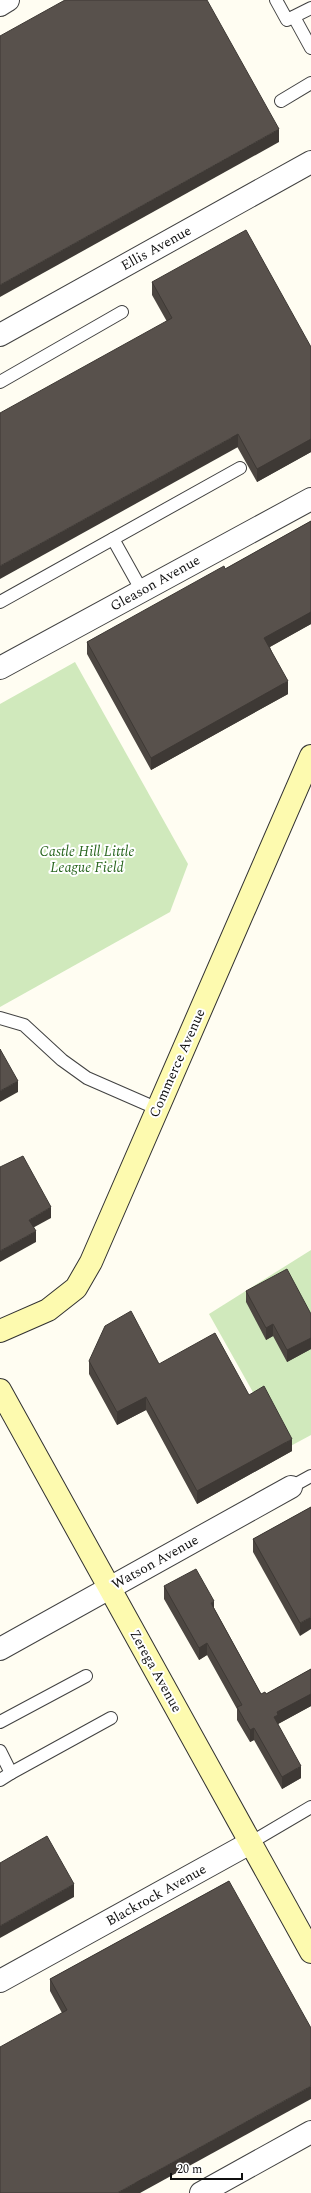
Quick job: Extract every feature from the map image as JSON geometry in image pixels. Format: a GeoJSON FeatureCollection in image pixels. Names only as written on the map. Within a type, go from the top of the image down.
{"type":"FeatureCollection","features":[{"type":"Feature","properties":{"kind":"main road","name":"Commerce Avenue"},"geometry":{"type":"LineString","coordinates":[[0,1331],[48,1310],[76,1288],[91,1262],[311,756]]}},
{"type":"Feature","properties":{"kind":"main road","name":"Zerega Avenue"},"geometry":{"type":"LineString","coordinates":[[0,1390],[311,1952]]}},
{"type":"Feature","properties":{"kind":"street"},"geometry":{"type":"LineString","coordinates":[[0,4],[8,0]]}},
{"type":"Feature","properties":{"kind":"street","name":"Ellis Avenue"},"geometry":{"type":"LineString","coordinates":[[0,335],[311,162]]}},
{"type":"Feature","properties":{"kind":"street","name":"Gleason Avenue"},"geometry":{"type":"LineString","coordinates":[[0,668],[311,498]]}},
{"type":"Feature","properties":{"kind":"street","name":"Watson Avenue"},"geometry":{"type":"LineString","coordinates":[[0,1649],[291,1487]]}},
{"type":"Feature","properties":{"kind":"street","name":"Blackrock Avenue"},"geometry":{"type":"LineString","coordinates":[[0,1981],[250,1843]]}},
{"type":"Feature","properties":{"kind":"street"},"geometry":{"type":"LineString","coordinates":[[201,2193],[311,2132]]}},
{"type":"Feature","properties":{"kind":"lane"},"geometry":{"type":"LineString","coordinates":[[276,0],[287,20],[311,8]]}},
{"type":"Feature","properties":{"kind":"lane"},"geometry":{"type":"LineString","coordinates":[[294,17],[311,48]]}},
{"type":"Feature","properties":{"kind":"lane"},"geometry":{"type":"LineString","coordinates":[[281,101],[311,84]]}},
{"type":"Feature","properties":{"kind":"lane"},"geometry":{"type":"LineString","coordinates":[[0,382],[122,312]]}},
{"type":"Feature","properties":{"kind":"lane"},"geometry":{"type":"LineString","coordinates":[[0,602],[240,468]]}},
{"type":"Feature","properties":{"kind":"lane"},"geometry":{"type":"LineString","coordinates":[[113,539],[142,591]]}},
{"type":"Feature","properties":{"kind":"lane"},"geometry":{"type":"LineString","coordinates":[[0,1018],[24,1024],[62,1060],[87,1078],[158,1109]]}},
{"type":"Feature","properties":{"kind":"lane","name":"Watson Avenue"},"geometry":{"type":"LineString","coordinates":[[291,1487],[311,1476]]}},
{"type":"Feature","properties":{"kind":"lane"},"geometry":{"type":"LineString","coordinates":[[0,1722],[86,1676]]}},
{"type":"Feature","properties":{"kind":"lane"},"geometry":{"type":"LineString","coordinates":[[0,1780],[111,1718]]}},
{"type":"Feature","properties":{"kind":"lane"},"geometry":{"type":"LineString","coordinates":[[0,1751],[11,1773]]}},
{"type":"Feature","properties":{"kind":"lane","name":"Blackrock Avenue"},"geometry":{"type":"LineString","coordinates":[[250,1843],[311,1807]]}},
{"type":"Feature","properties":{"kind":"green space","name":"Castle Hill Little League Field"},"geometry":{"type":"Polygon","coordinates":[[[75,662],[188,864],[170,912],[0,1007],[0,704],[75,662]]]}},
{"type":"Feature","properties":{"kind":"green space"},"geometry":{"type":"Polygon","coordinates":[[[311,1250],[311,1435],[285,1449],[209,1314],[311,1250]]]}},
{"type":"Feature","properties":{"kind":"building"},"geometry":{"type":"Polygon","coordinates":[[[65,0],[207,0],[279,129],[0,285],[0,36],[65,0]]]}},
{"type":"Feature","properties":{"kind":"building"},"geometry":{"type":"Polygon","coordinates":[[[246,230],[311,347],[311,439],[257,469],[238,434],[0,566],[0,413],[172,318],[152,282],[246,230]]]}},
{"type":"Feature","properties":{"kind":"building"},"geometry":{"type":"Polygon","coordinates":[[[311,521],[311,612],[264,638],[288,681],[151,758],[87,642],[224,566],[225,569],[311,521]]]}},
{"type":"Feature","properties":{"kind":"building"},"geometry":{"type":"Polygon","coordinates":[[[0,1049],[18,1081],[0,1091],[0,1049]]]}},
{"type":"Feature","properties":{"kind":"building"},"geometry":{"type":"Polygon","coordinates":[[[23,1156],[51,1207],[29,1220],[36,1231],[0,1251],[0,1167],[23,1156]]]}},
{"type":"Feature","properties":{"kind":"building"},"geometry":{"type":"Polygon","coordinates":[[[287,1269],[311,1314],[311,1338],[287,1350],[273,1324],[266,1328],[246,1291],[287,1269]]]}},
{"type":"Feature","properties":{"kind":"building"},"geometry":{"type":"Polygon","coordinates":[[[131,1311],[159,1364],[215,1333],[249,1395],[264,1386],[292,1439],[197,1491],[146,1397],[117,1412],[89,1361],[105,1326],[131,1311]]]}},
{"type":"Feature","properties":{"kind":"building"},"geometry":{"type":"Polygon","coordinates":[[[311,1507],[311,1617],[300,1623],[253,1539],[311,1507]]]}},
{"type":"Feature","properties":{"kind":"building"},"geometry":{"type":"Polygon","coordinates":[[[196,1569],[214,1601],[211,1603],[261,1694],[265,1692],[266,1694],[311,1669],[311,1694],[277,1712],[278,1715],[274,1717],[301,1766],[282,1777],[254,1728],[250,1730],[237,1707],[242,1705],[207,1643],[199,1648],[164,1586],[196,1569]]]}},
{"type":"Feature","properties":{"kind":"building"},"geometry":{"type":"Polygon","coordinates":[[[47,1836],[74,1884],[0,1926],[0,1863],[47,1836]]]}},
{"type":"Feature","properties":{"kind":"building"},"geometry":{"type":"Polygon","coordinates":[[[229,1881],[311,2028],[311,2086],[117,2193],[0,2193],[0,2047],[67,2010],[50,1979],[229,1881]]]}}]}
